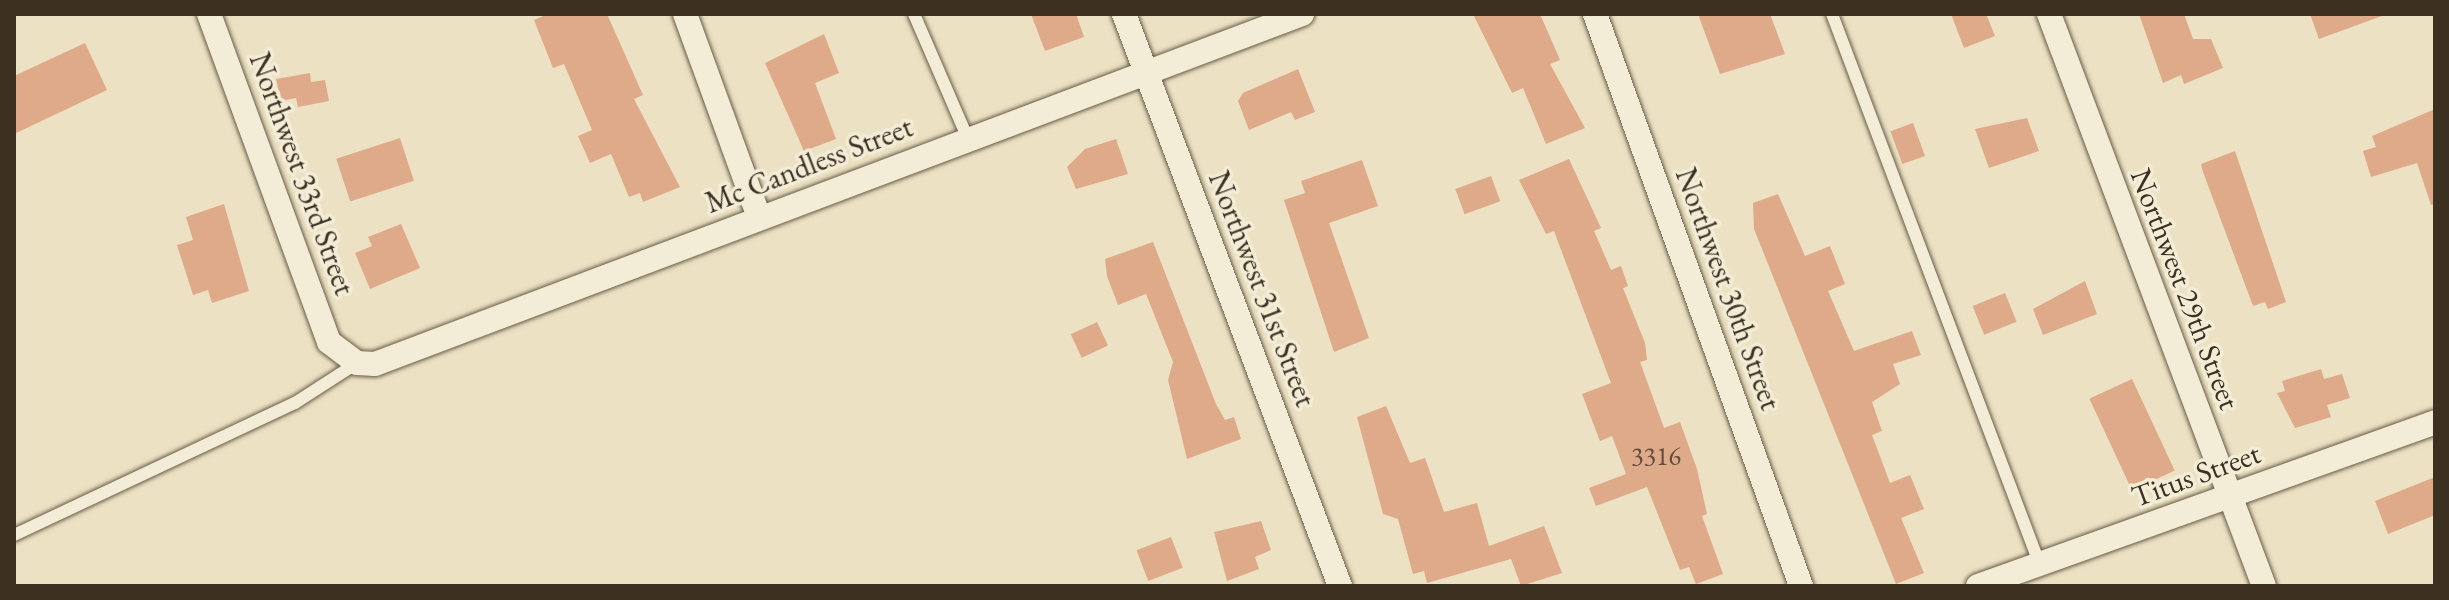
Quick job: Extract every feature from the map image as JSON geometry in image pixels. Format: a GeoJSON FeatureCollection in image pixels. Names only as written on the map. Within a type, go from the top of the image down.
{"type":"FeatureCollection","features":[{"type":"Feature","properties":{"kind":"street","name":"Northwest 33rd Street"},"geometry":{"type":"LineString","coordinates":[[209,14],[329,342],[348,357]]}},
{"type":"Feature","properties":{"kind":"street"},"geometry":{"type":"LineString","coordinates":[[685,14],[759,217]]}},
{"type":"Feature","properties":{"kind":"street","name":"Northwest 31st Street"},"geometry":{"type":"LineString","coordinates":[[1124,14],[1340,586]]}},
{"type":"Feature","properties":{"kind":"street","name":"Mc Candless Street"},"geometry":{"type":"LineString","coordinates":[[348,357],[375,364],[1302,14]]}},
{"type":"Feature","properties":{"kind":"street","name":"Northwest 30th Street"},"geometry":{"type":"LineString","coordinates":[[1595,14],[1801,586]]}},
{"type":"Feature","properties":{"kind":"street","name":"Northwest 29th Street"},"geometry":{"type":"LineString","coordinates":[[2049,14],[2264,586]]}},
{"type":"Feature","properties":{"kind":"street","name":"Titus Street"},"geometry":{"type":"LineString","coordinates":[[1978,586],[2435,422]]}},
{"type":"Feature","properties":{"kind":"lane"},"geometry":{"type":"LineString","coordinates":[[914,14],[968,139]]}},
{"type":"Feature","properties":{"kind":"lane"},"geometry":{"type":"LineString","coordinates":[[1832,14],[2040,565]]}},
{"type":"Feature","properties":{"kind":"lane"},"geometry":{"type":"LineString","coordinates":[[14,535],[295,403],[348,357]]}},
{"type":"Feature","properties":{"kind":"building"},"geometry":{"type":"Polygon","coordinates":[[[548,14],[607,14],[643,95],[634,99],[680,187],[643,202],[640,193],[629,197],[611,154],[590,163],[578,136],[592,130],[564,64],[553,68],[534,20],[548,14]]]}},
{"type":"Feature","properties":{"kind":"building"},"geometry":{"type":"Polygon","coordinates":[[[1031,14],[1076,14],[1084,37],[1045,51],[1031,14]]]}},
{"type":"Feature","properties":{"kind":"building"},"geometry":{"type":"Polygon","coordinates":[[[1473,14],[1540,14],[1560,60],[1550,64],[1585,128],[1546,144],[1523,88],[1512,93],[1473,14]]]}},
{"type":"Feature","properties":{"kind":"building"},"geometry":{"type":"Polygon","coordinates":[[[1698,14],[1770,14],[1785,54],[1720,74],[1698,14]]]}},
{"type":"Feature","properties":{"kind":"building"},"geometry":{"type":"Polygon","coordinates":[[[1951,14],[1986,14],[1995,36],[1964,48],[1951,14]]]}},
{"type":"Feature","properties":{"kind":"building"},"geometry":{"type":"Polygon","coordinates":[[[2139,14],[2184,14],[2193,39],[2211,39],[2223,68],[2184,84],[2181,75],[2163,83],[2139,14]]]}},
{"type":"Feature","properties":{"kind":"building"},"geometry":{"type":"Polygon","coordinates":[[[2310,14],[2381,14],[2382,16],[2319,39],[2310,14]]]}},
{"type":"Feature","properties":{"kind":"building"},"geometry":{"type":"Polygon","coordinates":[[[824,34],[839,73],[815,83],[836,139],[804,151],[765,63],[824,34]]]}},
{"type":"Feature","properties":{"kind":"building"},"geometry":{"type":"Polygon","coordinates":[[[85,43],[107,90],[14,134],[14,76],[85,43]]]}},
{"type":"Feature","properties":{"kind":"building"},"geometry":{"type":"Polygon","coordinates":[[[1298,69],[1315,112],[1295,120],[1291,112],[1249,130],[1238,101],[1243,93],[1298,69]]]}},
{"type":"Feature","properties":{"kind":"building"},"geometry":{"type":"Polygon","coordinates":[[[310,73],[311,82],[325,80],[329,101],[298,107],[296,98],[281,101],[276,79],[310,73]]]}},
{"type":"Feature","properties":{"kind":"building"},"geometry":{"type":"Polygon","coordinates":[[[2435,109],[2435,204],[2431,205],[2417,163],[2371,177],[2363,151],[2376,147],[2372,136],[2435,109]]]}},
{"type":"Feature","properties":{"kind":"building"},"geometry":{"type":"Polygon","coordinates":[[[2027,118],[2039,151],[1989,168],[1975,129],[2027,118]]]}},
{"type":"Feature","properties":{"kind":"building"},"geometry":{"type":"Polygon","coordinates":[[[1913,123],[1925,156],[1902,164],[1890,131],[1913,123]]]}},
{"type":"Feature","properties":{"kind":"building"},"geometry":{"type":"Polygon","coordinates":[[[400,138],[414,181],[350,202],[336,159],[400,138]]]}},
{"type":"Feature","properties":{"kind":"building"},"geometry":{"type":"Polygon","coordinates":[[[1116,139],[1128,174],[1076,189],[1067,167],[1085,149],[1116,139]]]}},
{"type":"Feature","properties":{"kind":"building"},"geometry":{"type":"Polygon","coordinates":[[[2235,151],[2286,302],[2268,309],[2265,302],[2253,306],[2201,164],[2235,151]]]}},
{"type":"Feature","properties":{"kind":"building"},"geometry":{"type":"Polygon","coordinates":[[[1569,159],[1601,228],[1594,231],[1611,270],[1621,266],[1628,286],[1623,288],[1645,343],[1647,360],[1640,362],[1664,428],[1680,422],[1697,469],[1707,514],[1702,516],[1723,574],[1696,584],[1689,567],[1680,570],[1647,487],[1596,506],[1589,488],[1626,474],[1612,436],[1600,441],[1582,394],[1611,383],[1554,231],[1546,234],[1519,180],[1569,159]]]}},
{"type":"Feature","properties":{"kind":"building"},"geometry":{"type":"Polygon","coordinates":[[[1362,160],[1378,206],[1329,223],[1369,338],[1334,352],[1284,200],[1305,193],[1301,181],[1362,160]]]}},
{"type":"Feature","properties":{"kind":"building"},"geometry":{"type":"Polygon","coordinates":[[[1491,176],[1500,201],[1465,214],[1455,189],[1491,176]]]}},
{"type":"Feature","properties":{"kind":"building"},"geometry":{"type":"Polygon","coordinates":[[[1778,194],[1805,256],[1830,246],[1845,284],[1828,291],[1854,351],[1912,331],[1921,355],[1893,364],[1900,384],[1872,402],[1882,431],[1872,435],[1890,483],[1910,475],[1924,509],[1901,518],[1924,573],[1896,584],[1754,229],[1753,203],[1778,194]]]}},
{"type":"Feature","properties":{"kind":"building"},"geometry":{"type":"Polygon","coordinates":[[[224,204],[249,291],[212,303],[208,290],[193,295],[177,245],[193,240],[186,217],[224,204]]]}},
{"type":"Feature","properties":{"kind":"building"},"geometry":{"type":"Polygon","coordinates":[[[401,224],[420,268],[370,289],[355,253],[372,246],[368,237],[401,224]]]}},
{"type":"Feature","properties":{"kind":"building"},"geometry":{"type":"Polygon","coordinates":[[[1153,242],[1216,404],[1225,420],[1234,417],[1241,439],[1187,459],[1168,380],[1173,362],[1146,294],[1118,305],[1107,276],[1105,259],[1153,242]]]}},
{"type":"Feature","properties":{"kind":"building"},"geometry":{"type":"Polygon","coordinates":[[[2085,281],[2097,314],[2043,335],[2033,309],[2085,281]]]}},
{"type":"Feature","properties":{"kind":"building"},"geometry":{"type":"Polygon","coordinates":[[[2005,293],[2017,322],[1984,335],[1973,306],[2005,293]]]}},
{"type":"Feature","properties":{"kind":"building"},"geometry":{"type":"Polygon","coordinates":[[[1097,322],[1108,346],[1082,358],[1071,334],[1097,322]]]}},
{"type":"Feature","properties":{"kind":"building"},"geometry":{"type":"Polygon","coordinates":[[[2321,369],[2324,379],[2342,374],[2350,398],[2327,405],[2331,417],[2295,428],[2277,393],[2285,391],[2282,381],[2321,369]]]}},
{"type":"Feature","properties":{"kind":"building"},"geometry":{"type":"Polygon","coordinates":[[[2132,379],[2175,471],[2132,490],[2089,399],[2132,379]]]}},
{"type":"Feature","properties":{"kind":"building"},"geometry":{"type":"Polygon","coordinates":[[[1386,406],[1410,463],[1425,458],[1444,512],[1477,503],[1489,546],[1544,526],[1562,573],[1521,586],[1511,559],[1427,583],[1424,571],[1413,574],[1398,519],[1383,514],[1357,417],[1386,406]]]}},
{"type":"Feature","properties":{"kind":"building"},"geometry":{"type":"Polygon","coordinates":[[[2435,477],[2435,515],[2388,534],[2375,501],[2435,477]]]}},
{"type":"Feature","properties":{"kind":"building"},"geometry":{"type":"Polygon","coordinates":[[[1261,521],[1271,550],[1255,557],[1259,569],[1227,581],[1214,532],[1261,521]]]}},
{"type":"Feature","properties":{"kind":"building"},"geometry":{"type":"Polygon","coordinates":[[[1171,537],[1183,568],[1148,581],[1136,550],[1171,537]]]}}]}
